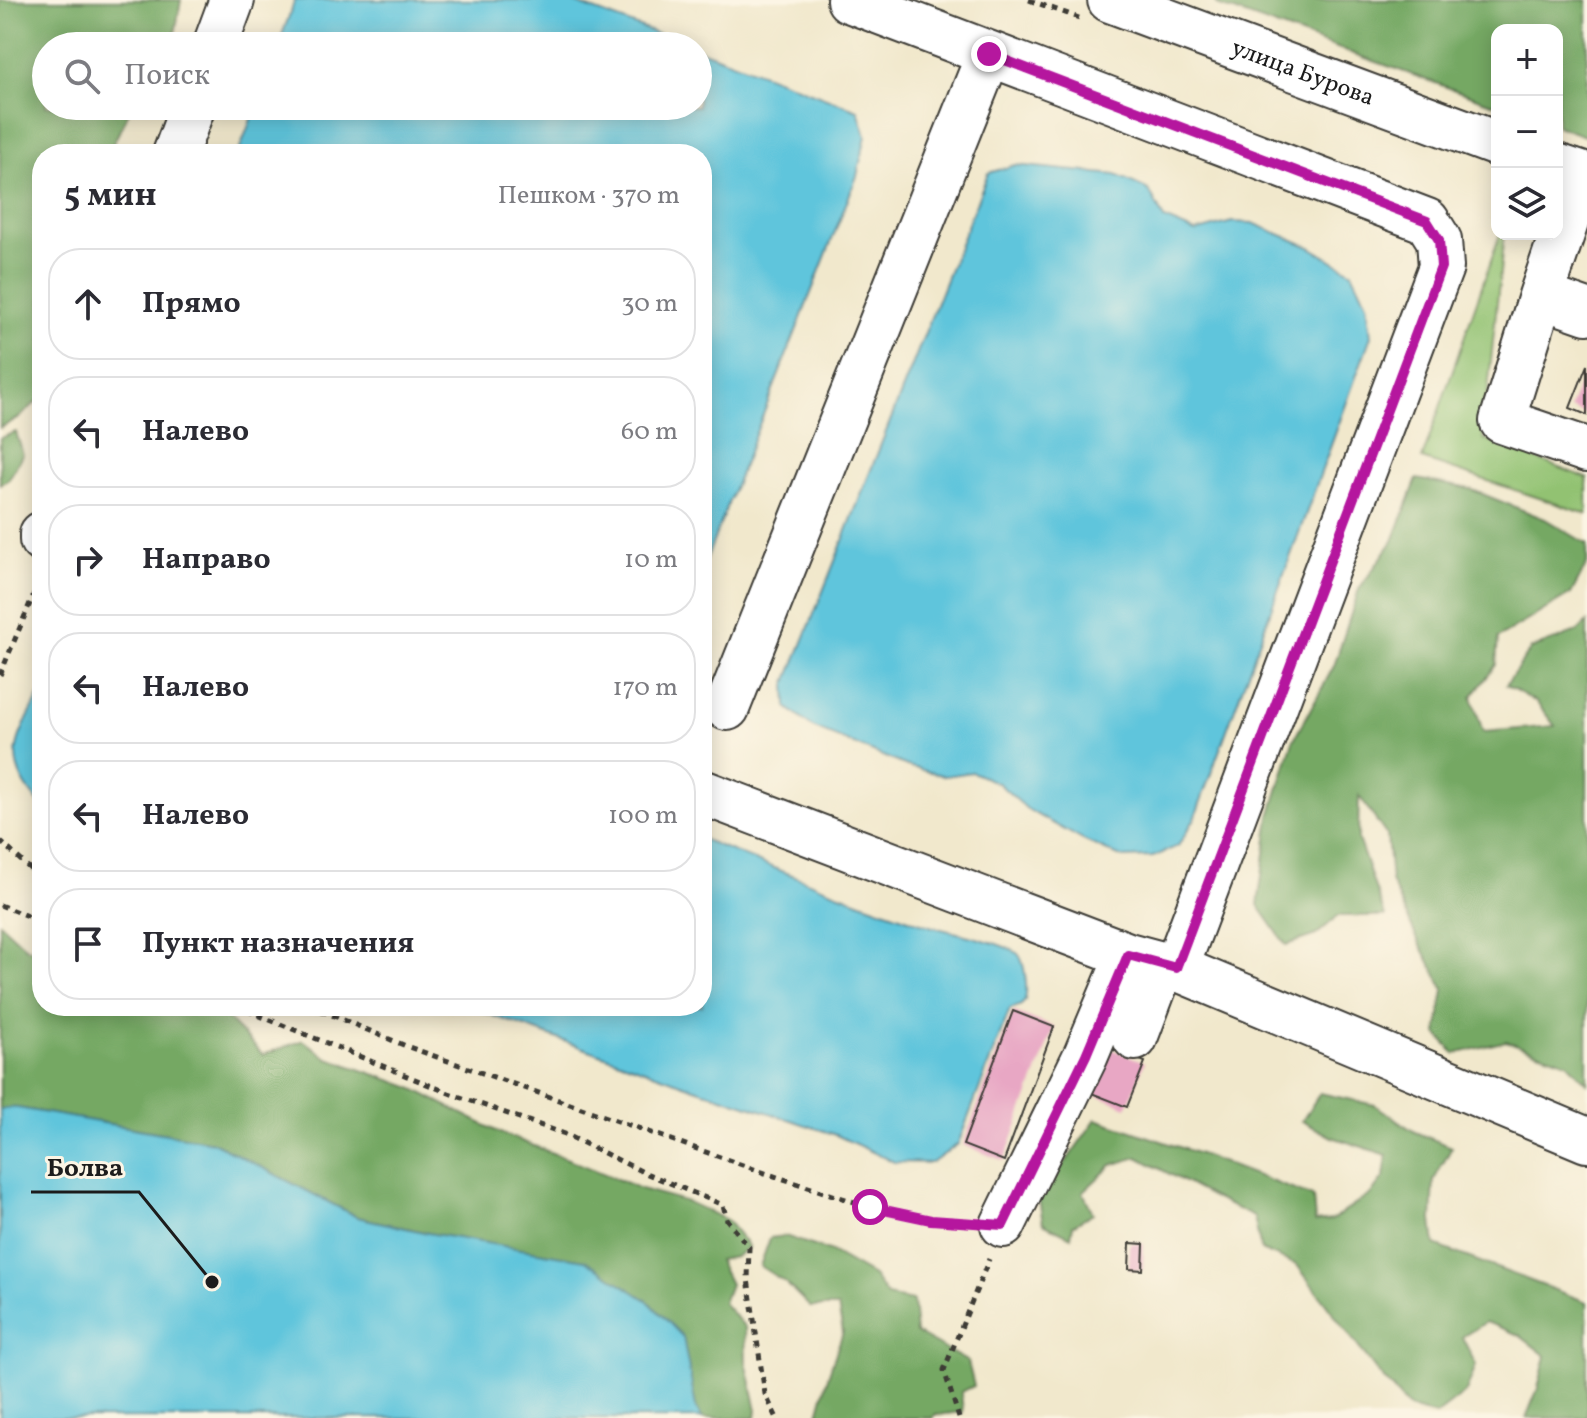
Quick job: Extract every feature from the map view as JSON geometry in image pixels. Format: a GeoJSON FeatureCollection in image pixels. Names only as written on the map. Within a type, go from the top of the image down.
{"type":"FeatureCollection","features":[{"type":"Feature","properties":{"kind":"main road"},"geometry":{"type":"LineString","coordinates":[[220,32],[232,0]]}},
{"type":"Feature","properties":{"kind":"main road"},"geometry":{"type":"LineString","coordinates":[[849,0],[1427,221],[1439,240],[1441,267],[1156,962],[1135,1038]]}},
{"type":"Feature","properties":{"kind":"main road","name":"улица Бурова"},"geometry":{"type":"LineString","coordinates":[[1110,0],[1491,142]]}},
{"type":"Feature","properties":{"kind":"main road"},"geometry":{"type":"LineString","coordinates":[[1175,0],[1206,34]]}},
{"type":"Feature","properties":{"kind":"main road"},"geometry":{"type":"LineString","coordinates":[[727,708],[989,54]]}},
{"type":"Feature","properties":{"kind":"main road"},"geometry":{"type":"LineString","coordinates":[[179,144],[188,120]]}},
{"type":"Feature","properties":{"kind":"main road"},"geometry":{"type":"LineString","coordinates":[[1575,172],[1502,421],[1587,450]]}},
{"type":"Feature","properties":{"kind":"main road"},"geometry":{"type":"LineString","coordinates":[[1541,296],[1587,312]]}},
{"type":"Feature","properties":{"kind":"main road"},"geometry":{"type":"LineString","coordinates":[[712,796],[1156,962],[1587,1140]]}},
{"type":"Feature","properties":{"kind":"main road"},"geometry":{"type":"LineString","coordinates":[[1003,1225],[1086,1055],[1156,962]]}},
{"type":"Feature","properties":{"kind":"path"},"geometry":{"type":"LineString","coordinates":[[0,675],[32,600]]}},
{"type":"Feature","properties":{"kind":"path"},"geometry":{"type":"LineString","coordinates":[[0,841],[32,871]]}},
{"type":"Feature","properties":{"kind":"path"},"geometry":{"type":"LineString","coordinates":[[0,905],[32,918]]}},
{"type":"Feature","properties":{"kind":"path"},"geometry":{"type":"LineString","coordinates":[[261,1016],[449,1093],[565,1134],[643,1172],[723,1205],[727,1220],[749,1247],[748,1279],[765,1394],[777,1418]]}},
{"type":"Feature","properties":{"kind":"path"},"geometry":{"type":"LineString","coordinates":[[334,1016],[406,1046],[762,1172],[857,1202],[931,1220],[1003,1225],[944,1370],[959,1418]]}},
{"type":"Feature","properties":{"kind":"green space"},"geometry":{"type":"Polygon","coordinates":[[[0,0],[181,0],[175,32],[32,32],[32,120],[125,120],[113,144],[32,144],[32,406],[19,418],[0,428],[0,0]]]}},
{"type":"Feature","properties":{"kind":"green space"},"geometry":{"type":"Polygon","coordinates":[[[1215,0],[1587,0],[1587,137],[1563,128],[1563,24],[1491,24],[1491,103],[1217,5],[1215,0]]]}},
{"type":"Feature","properties":{"kind":"green space"},"geometry":{"type":"Polygon","coordinates":[[[1498,240],[1503,240],[1483,439],[1587,478],[1587,514],[1422,459],[1498,240]]]}},
{"type":"Feature","properties":{"kind":"green space"},"geometry":{"type":"Polygon","coordinates":[[[16,432],[23,454],[9,479],[0,484],[0,438],[16,432]]]}},
{"type":"Feature","properties":{"kind":"green space"},"geometry":{"type":"Polygon","coordinates":[[[1417,479],[1470,489],[1545,519],[1587,544],[1587,564],[1571,594],[1498,638],[1496,665],[1472,697],[1483,732],[1555,726],[1536,702],[1506,685],[1531,649],[1577,632],[1587,622],[1587,1083],[1567,1062],[1506,1041],[1455,1054],[1437,1034],[1444,989],[1391,881],[1387,836],[1359,796],[1358,839],[1385,916],[1338,916],[1316,935],[1286,945],[1258,905],[1270,816],[1293,741],[1334,666],[1359,589],[1393,541],[1417,479]]]}},
{"type":"Feature","properties":{"kind":"green space"},"geometry":{"type":"Polygon","coordinates":[[[0,923],[28,949],[32,949],[32,1016],[225,1016],[263,1055],[303,1040],[328,1058],[410,1087],[498,1132],[641,1189],[688,1202],[727,1220],[749,1247],[735,1257],[718,1260],[730,1284],[723,1303],[745,1327],[746,1361],[756,1418],[702,1418],[696,1407],[428,1233],[357,1217],[213,1142],[12,1107],[0,1110],[0,923]]]}},
{"type":"Feature","properties":{"kind":"green space"},"geometry":{"type":"Polygon","coordinates":[[[1320,1093],[1375,1105],[1415,1132],[1452,1147],[1434,1180],[1432,1220],[1435,1245],[1587,1302],[1587,1418],[1526,1418],[1546,1356],[1519,1335],[1486,1322],[1462,1337],[1476,1365],[1466,1392],[1436,1415],[1409,1408],[1375,1369],[1297,1265],[1261,1250],[1254,1217],[1138,1157],[1112,1165],[1083,1192],[1093,1213],[1073,1225],[1071,1237],[1043,1223],[1038,1193],[1062,1167],[1096,1119],[1313,1197],[1315,1222],[1332,1220],[1371,1194],[1384,1177],[1387,1155],[1332,1137],[1302,1121],[1320,1093]]]}},
{"type":"Feature","properties":{"kind":"green space"},"geometry":{"type":"Polygon","coordinates":[[[785,1236],[829,1251],[873,1276],[887,1296],[913,1301],[916,1333],[968,1362],[974,1386],[961,1392],[963,1412],[932,1418],[817,1418],[843,1332],[838,1307],[810,1307],[786,1283],[760,1266],[770,1238],[785,1236]]]}},
{"type":"Feature","properties":{"kind":"water"},"geometry":{"type":"Polygon","coordinates":[[[295,0],[567,0],[653,32],[283,32],[295,0]]]}},
{"type":"Feature","properties":{"kind":"water"},"geometry":{"type":"Polygon","coordinates":[[[712,54],[858,110],[866,136],[857,176],[712,545],[712,144],[242,144],[251,120],[712,120],[712,54]]]}},
{"type":"Feature","properties":{"kind":"water"},"geometry":{"type":"Polygon","coordinates":[[[1015,165],[1116,175],[1149,190],[1164,219],[1195,232],[1232,222],[1253,223],[1310,247],[1352,272],[1367,303],[1371,336],[1194,820],[1178,846],[1153,857],[1123,858],[1027,809],[998,783],[972,772],[945,776],[907,766],[812,727],[787,707],[786,685],[988,173],[1015,165]]]}},
{"type":"Feature","properties":{"kind":"water"},"geometry":{"type":"Polygon","coordinates":[[[32,710],[32,794],[17,762],[16,750],[32,710]]]}},
{"type":"Feature","properties":{"kind":"water"},"geometry":{"type":"Polygon","coordinates":[[[712,843],[872,906],[1010,949],[1022,961],[1025,1000],[1010,1009],[958,1144],[932,1163],[894,1162],[836,1135],[494,1016],[712,1016],[712,843]]]}},
{"type":"Feature","properties":{"kind":"water"},"geometry":{"type":"Polygon","coordinates":[[[12,1107],[213,1142],[357,1217],[428,1233],[585,1260],[648,1301],[683,1337],[696,1407],[702,1418],[0,1418],[0,1110],[12,1107]]]}},
{"type":"Feature","properties":{"kind":"building"},"geometry":{"type":"Polygon","coordinates":[[[1587,365],[1587,415],[1570,408],[1587,365]]]}},
{"type":"Feature","properties":{"kind":"building"},"geometry":{"type":"Polygon","coordinates":[[[1013,1011],[1054,1027],[1004,1161],[963,1145],[1013,1011]]]}},
{"type":"Feature","properties":{"kind":"building"},"geometry":{"type":"Polygon","coordinates":[[[1098,1044],[1145,1062],[1127,1107],[1081,1089],[1098,1044]]]}},
{"type":"Feature","properties":{"kind":"building"},"geometry":{"type":"Polygon","coordinates":[[[1130,1243],[1144,1244],[1143,1270],[1129,1269],[1130,1243]]]}},
{"type":"Feature","properties":{"kind":"place","name":"Болва"},"geometry":{"type":"Point","coordinates":[212,1282]}},
{"type":"Feature","properties":{"kind":"route"},"geometry":{"type":"LineString","coordinates":[[870,1207],[931,1220],[1003,1225],[1086,1055],[1128,955],[1176,968],[1441,267],[1439,240],[1427,221],[989,54]]}}]}
